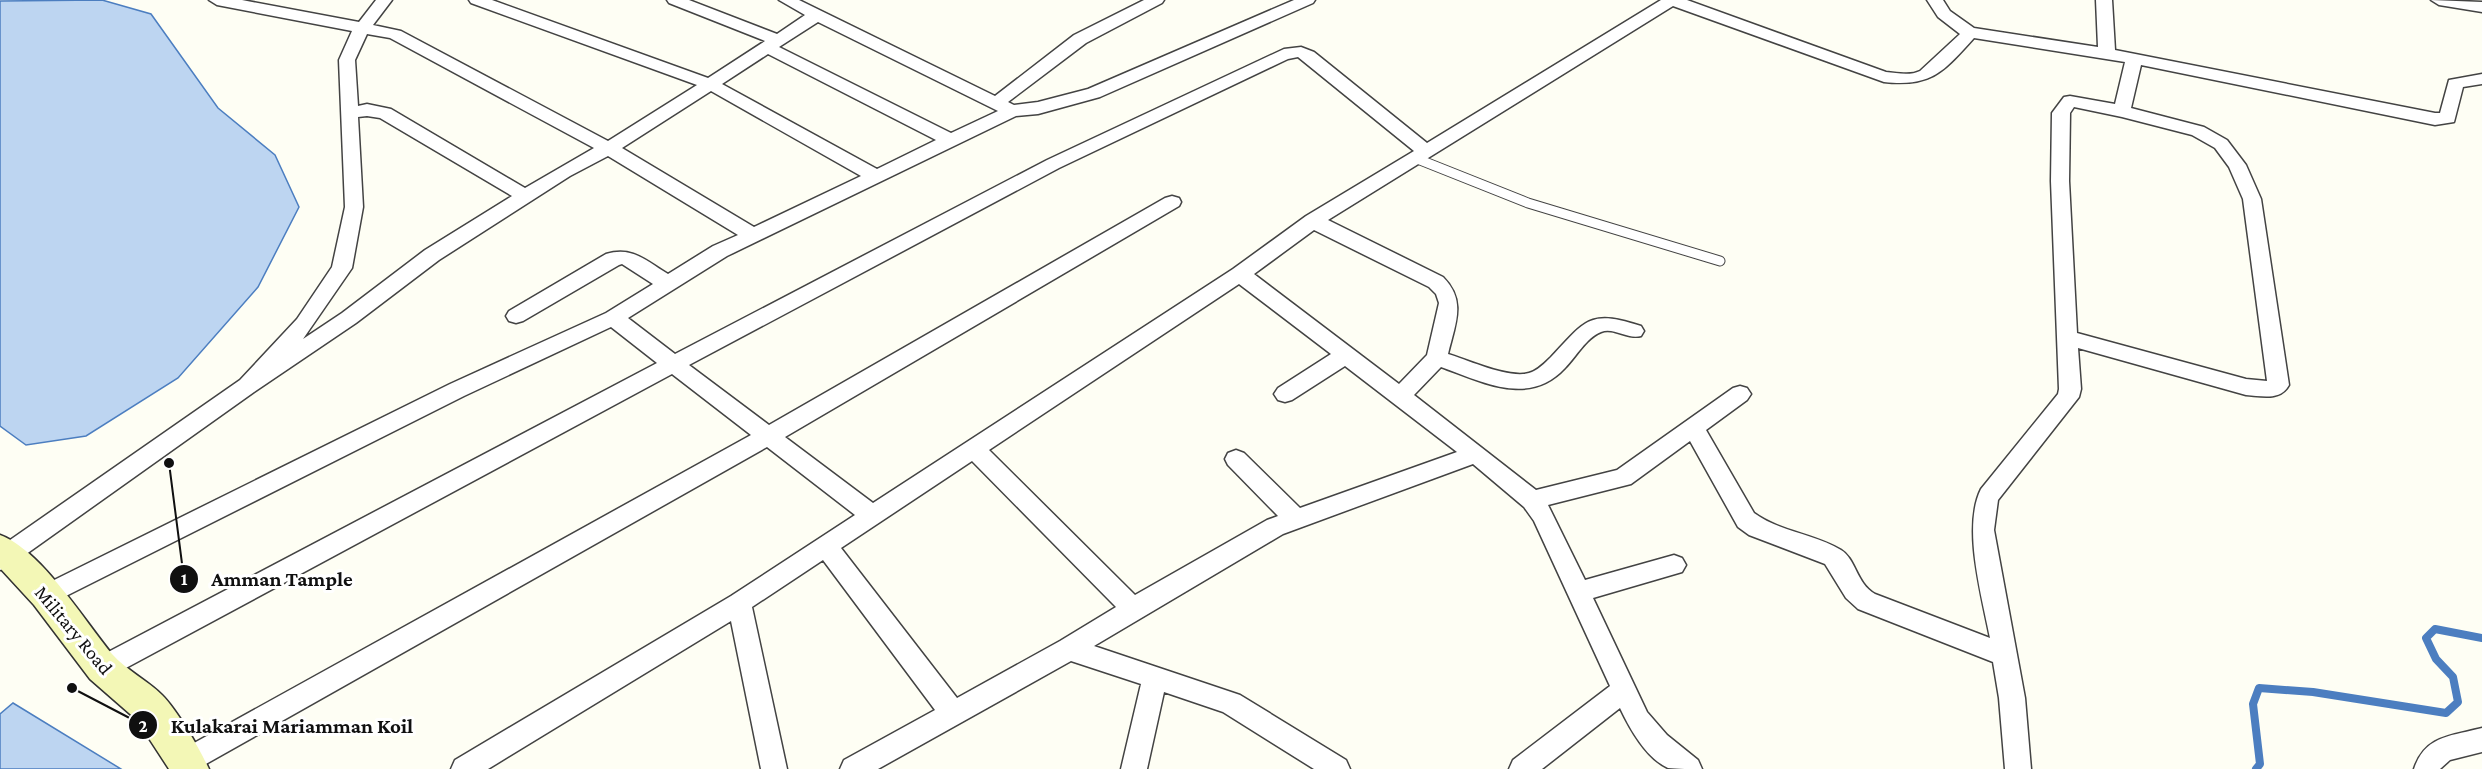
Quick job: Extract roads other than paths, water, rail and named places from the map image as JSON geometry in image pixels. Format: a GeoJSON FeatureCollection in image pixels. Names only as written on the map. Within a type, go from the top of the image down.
{"type":"FeatureCollection","features":[{"type":"Feature","properties":{"kind":"main road","name":"Military Road"},"geometry":{"type":"LineString","coordinates":[[3,555],[46,595],[102,668],[150,708],[188,765]]}},
{"type":"Feature","properties":{"kind":"street"},"geometry":{"type":"LineString","coordinates":[[217,0],[395,34],[608,148],[753,235]]}},
{"type":"Feature","properties":{"kind":"street"},"geometry":{"type":"LineString","coordinates":[[247,386],[304,324],[342,268],[354,207],[347,60],[356,37],[384,0]]}},
{"type":"Feature","properties":{"kind":"street"},"geometry":{"type":"LineString","coordinates":[[477,0],[710,84],[876,176]]}},
{"type":"Feature","properties":{"kind":"street"},"geometry":{"type":"LineString","coordinates":[[675,0],[773,43],[950,140]]}},
{"type":"Feature","properties":{"kind":"street"},"geometry":{"type":"LineString","coordinates":[[786,0],[1004,107],[1038,108],[1094,93],[1307,0]]}},
{"type":"Feature","properties":{"kind":"street"},"geometry":{"type":"LineString","coordinates":[[46,595],[447,395],[613,318],[720,251],[950,140],[1004,107],[1080,39],[1156,0]]}},
{"type":"Feature","properties":{"kind":"street"},"geometry":{"type":"LineString","coordinates":[[464,769],[739,603],[1240,274],[1313,221],[1672,0],[1884,77],[1922,77],[1942,63],[1970,33]]}},
{"type":"Feature","properties":{"kind":"street"},"geometry":{"type":"LineString","coordinates":[[1935,0],[1944,14],[1970,33],[1997,35],[2053,46],[2107,53],[2435,119],[2448,118],[2456,84],[2482,79]]}},
{"type":"Feature","properties":{"kind":"street"},"geometry":{"type":"LineString","coordinates":[[2104,0],[2107,53]]}},
{"type":"Feature","properties":{"kind":"street"},"geometry":{"type":"LineString","coordinates":[[2439,0],[2482,7]]}},
{"type":"Feature","properties":{"kind":"street"},"geometry":{"type":"LineString","coordinates":[[3,555],[349,318],[432,255],[525,196],[608,148],[817,15]]}},
{"type":"Feature","properties":{"kind":"street"},"geometry":{"type":"LineString","coordinates":[[102,668],[1053,164],[1293,51],[1308,56],[1421,155]]}},
{"type":"Feature","properties":{"kind":"street"},"geometry":{"type":"LineString","coordinates":[[2122,111],[2134,58]]}},
{"type":"Feature","properties":{"kind":"street"},"geometry":{"type":"LineString","coordinates":[[2018,769],[2016,726],[1983,530],[1985,504],[1989,495],[2068,397],[2070,389],[2066,338],[2060,181],[2061,113],[2070,101],[2122,111],[2198,131],[2221,144],[2237,165],[2253,199],[2278,385],[2272,389],[2246,387],[2066,338]]}},
{"type":"Feature","properties":{"kind":"street"},"geometry":{"type":"LineString","coordinates":[[351,113],[367,110],[385,112],[525,196]]}},
{"type":"Feature","properties":{"kind":"street"},"geometry":{"type":"LineString","coordinates":[[188,765],[768,436],[1172,202]]}},
{"type":"Feature","properties":{"kind":"street"},"geometry":{"type":"LineString","coordinates":[[1313,221],[1436,282],[1445,291],[1449,303],[1437,358],[1401,396]]}},
{"type":"Feature","properties":{"kind":"street"},"geometry":{"type":"LineString","coordinates":[[516,316],[614,259],[622,257],[629,259],[668,284]]}},
{"type":"Feature","properties":{"kind":"street"},"geometry":{"type":"LineString","coordinates":[[1240,274],[1476,454],[1532,500],[1551,530],[1638,720],[1658,744],[1689,769]]}},
{"type":"Feature","properties":{"kind":"street"},"geometry":{"type":"LineString","coordinates":[[613,318],[872,515]]}},
{"type":"Feature","properties":{"kind":"street"},"geometry":{"type":"LineString","coordinates":[[1437,358],[1508,380],[1525,382],[1542,379],[1590,329],[1600,324],[1612,324],[1634,331]]}},
{"type":"Feature","properties":{"kind":"street"},"geometry":{"type":"LineString","coordinates":[[1285,394],[1346,355]]}},
{"type":"Feature","properties":{"kind":"street"},"geometry":{"type":"LineString","coordinates":[[1532,500],[1623,478],[1740,394]]}},
{"type":"Feature","properties":{"kind":"street"},"geometry":{"type":"LineString","coordinates":[[1694,428],[1746,520],[1756,528],[1833,557],[1842,565],[1858,596],[1875,606],[2004,655]]}},
{"type":"Feature","properties":{"kind":"street"},"geometry":{"type":"LineString","coordinates":[[974,449],[1133,609]]}},
{"type":"Feature","properties":{"kind":"street"},"geometry":{"type":"LineString","coordinates":[[853,769],[1069,649],[1133,609],[1275,527],[1476,454]]}},
{"type":"Feature","properties":{"kind":"street"},"geometry":{"type":"LineString","coordinates":[[1236,459],[1296,520]]}},
{"type":"Feature","properties":{"kind":"street"},"geometry":{"type":"LineString","coordinates":[[826,546],[952,712]]}},
{"type":"Feature","properties":{"kind":"street"},"geometry":{"type":"LineString","coordinates":[[1579,592],[1674,565]]}},
{"type":"Feature","properties":{"kind":"street"},"geometry":{"type":"LineString","coordinates":[[739,603],[774,769]]}},
{"type":"Feature","properties":{"kind":"street"},"geometry":{"type":"LineString","coordinates":[[1069,649],[1231,703],[1334,768]]}},
{"type":"Feature","properties":{"kind":"street"},"geometry":{"type":"LineString","coordinates":[[1134,769],[1155,677]]}},
{"type":"Feature","properties":{"kind":"street"},"geometry":{"type":"LineString","coordinates":[[1522,769],[1624,690]]}},
{"type":"Feature","properties":{"kind":"street"},"geometry":{"type":"LineString","coordinates":[[2427,769],[2428,762],[2438,751],[2482,740]]}},
{"type":"Feature","properties":{"kind":"lane"},"geometry":{"type":"LineString","coordinates":[[1421,155],[1528,203],[1720,261]]}},
{"type":"Feature","properties":{"kind":"water"},"geometry":{"type":"Polygon","coordinates":[[[102,0],[151,14],[218,108],[275,155],[299,207],[258,287],[178,378],[86,436],[26,445],[0,426],[0,1],[102,0]]]}},
{"type":"Feature","properties":{"kind":"water"},"geometry":{"type":"Polygon","coordinates":[[[13,703],[121,769],[0,769],[0,714],[13,703]]]}},
{"type":"Feature","properties":{"kind":"waterway"},"geometry":{"type":"LineString","coordinates":[[2256,769],[2260,764],[2253,704],[2259,688],[2313,692],[2446,713],[2458,702],[2453,677],[2436,659],[2426,638],[2435,629],[2482,638]]}},
{"type":"Feature","properties":{"kind":"place","name":"Amman Tample"},"geometry":{"type":"Point","coordinates":[169,463]}},
{"type":"Feature","properties":{"kind":"place","name":"Kulakarai Mariamman Koil"},"geometry":{"type":"Point","coordinates":[72,688]}}]}
